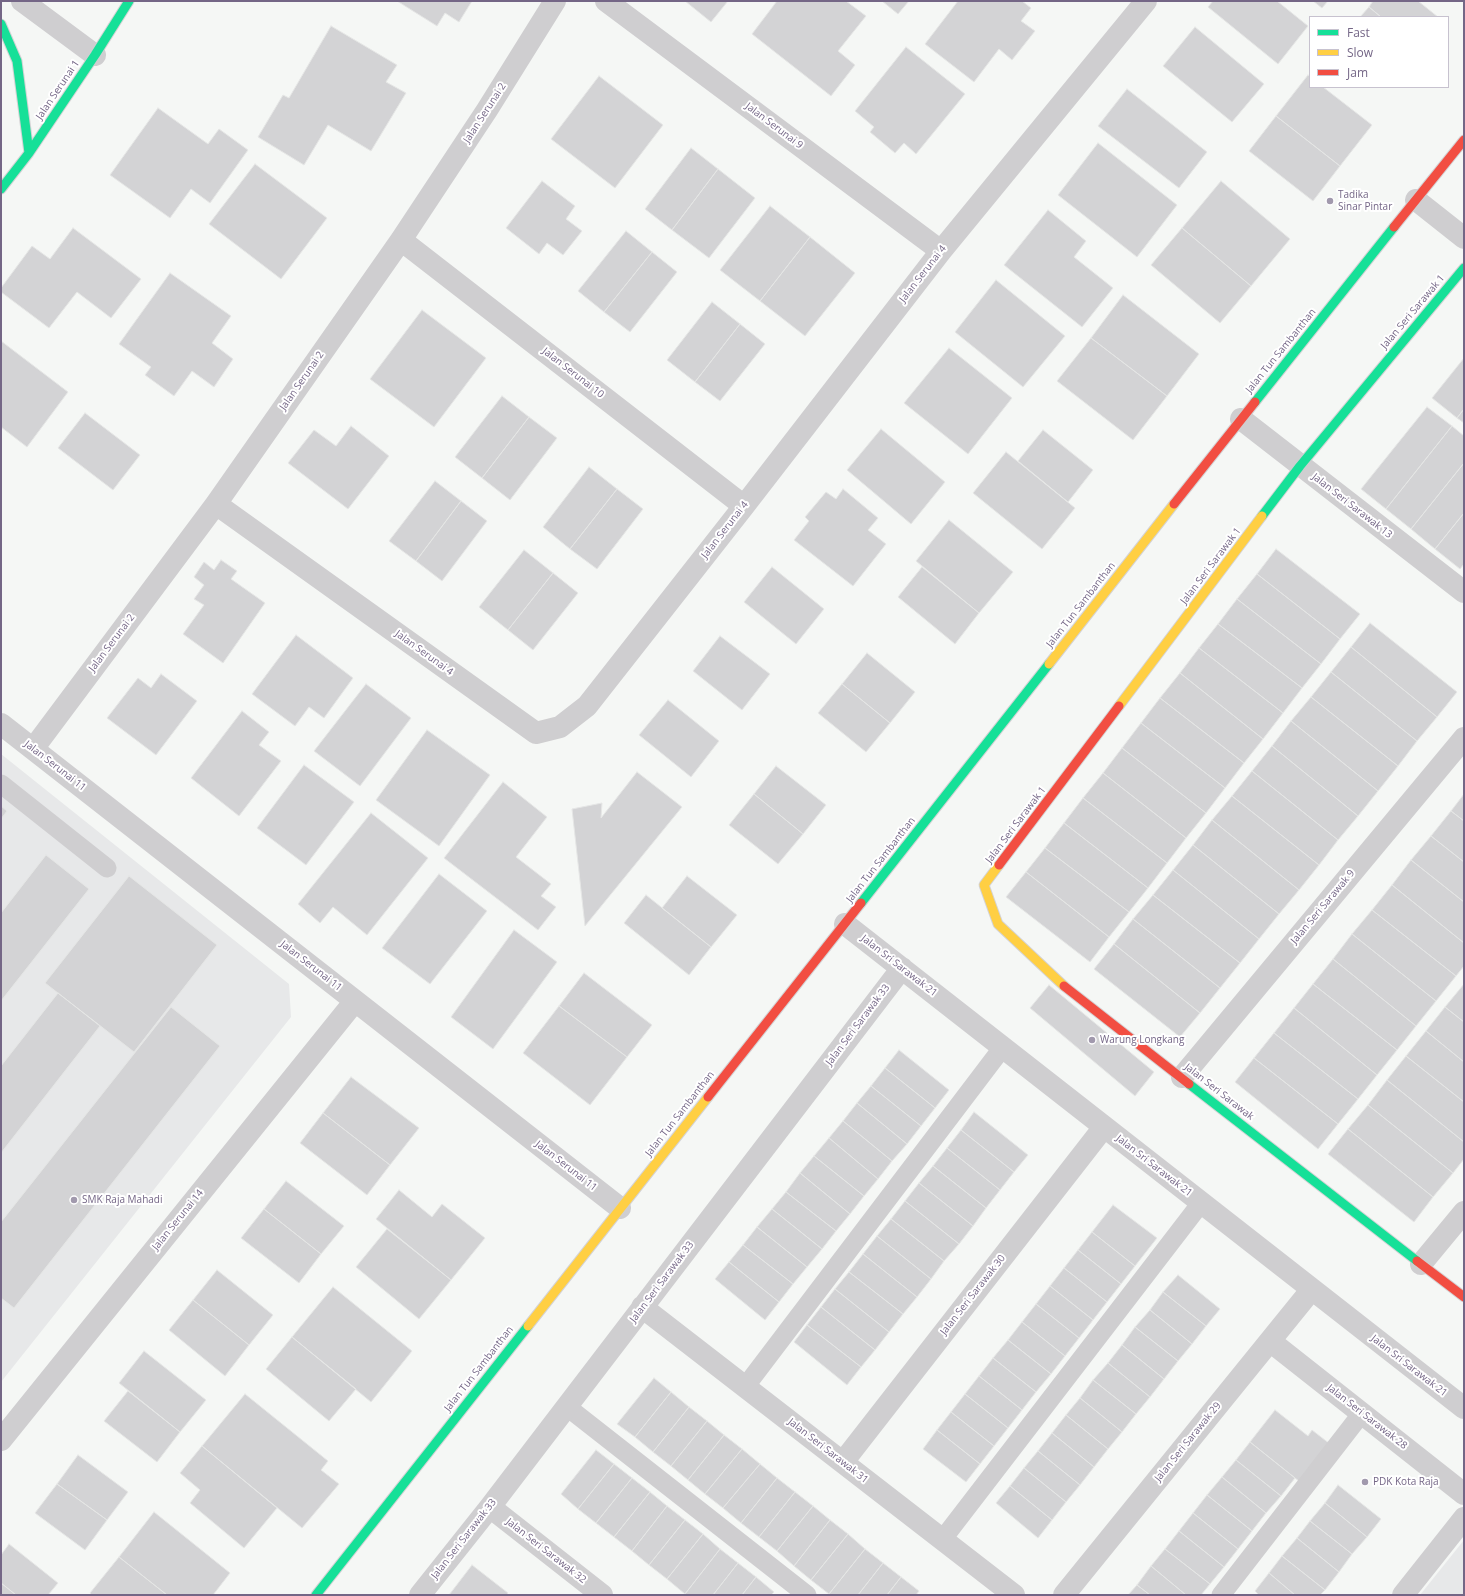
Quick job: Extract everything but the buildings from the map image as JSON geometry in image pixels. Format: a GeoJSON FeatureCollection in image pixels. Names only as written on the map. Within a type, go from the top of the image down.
{"type":"FeatureCollection","features":[{"type":"Feature","properties":{"kind":"street"},"geometry":{"type":"LineString","coordinates":[[22,1],[95,55]]}},
{"type":"Feature","properties":{"kind":"street","name":"Jalan Serunai 1"},"geometry":{"type":"LineString","coordinates":[[1,189],[29,153],[95,55],[129,1]]}},
{"type":"Feature","properties":{"kind":"street","name":"Jalan Serunai 2"},"geometry":{"type":"LineString","coordinates":[[33,748],[216,504],[401,240],[487,110],[555,1]]}},
{"type":"Feature","properties":{"kind":"street","name":"Jalan Serunai 9"},"geometry":{"type":"LineString","coordinates":[[606,1],[941,251]]}},
{"type":"Feature","properties":{"kind":"street","name":"Jalan Serunai 4"},"geometry":{"type":"LineString","coordinates":[[216,504],[536,733],[560,727],[587,706],[941,251],[1136,4]]}},
{"type":"Feature","properties":{"kind":"street"},"geometry":{"type":"LineString","coordinates":[[1,24],[17,61],[29,153]]}},
{"type":"Feature","properties":{"kind":"street","name":"Jalan Tun Sambanthan"},"geometry":{"type":"LineString","coordinates":[[316,1595],[1241,420],[1464,140]]}},
{"type":"Feature","properties":{"kind":"street"},"geometry":{"type":"LineString","coordinates":[[1416,200],[1464,238]]}},
{"type":"Feature","properties":{"kind":"street","name":"Jalan Serunai 10"},"geometry":{"type":"LineString","coordinates":[[401,240],[744,506]]}},
{"type":"Feature","properties":{"kind":"street","name":"Jalan Seri Sarawak 1"},"geometry":{"type":"LineString","coordinates":[[984,885],[1300,466],[1464,268]]}},
{"type":"Feature","properties":{"kind":"street","name":"Jalan Seri Sarawak 13"},"geometry":{"type":"LineString","coordinates":[[1241,420],[1464,592]]}},
{"type":"Feature","properties":{"kind":"street","name":"Jalan Serunai 11"},"geometry":{"type":"LineString","coordinates":[[1,724],[620,1208]]}},
{"type":"Feature","properties":{"kind":"street","name":"Jalan Seri Sarawak 9"},"geometry":{"type":"LineString","coordinates":[[1182,1077],[1464,738]]}},
{"type":"Feature","properties":{"kind":"street","name":"Jalan Seri Sarawak"},"geometry":{"type":"LineString","coordinates":[[984,885],[998,924],[1058,981],[1464,1297]]}},
{"type":"Feature","properties":{"kind":"street","name":"Jalan Sri Sarawak 21"},"geometry":{"type":"LineString","coordinates":[[845,924],[1464,1408]]}},
{"type":"Feature","properties":{"kind":"street","name":"Jalan Seri Sarawak 33"},"geometry":{"type":"LineString","coordinates":[[420,1595],[490,1507],[902,968]]}},
{"type":"Feature","properties":{"kind":"street","name":"Jalan Serunai 14"},"geometry":{"type":"LineString","coordinates":[[1,1440],[355,1001]]}},
{"type":"Feature","properties":{"kind":"street","name":"Jalan Seri Sarawak 30"},"geometry":{"type":"LineString","coordinates":[[843,1462],[1104,1127]]}},
{"type":"Feature","properties":{"kind":"street"},"geometry":{"type":"LineString","coordinates":[[1422,1264],[1464,1212]]}},
{"type":"Feature","properties":{"kind":"street","name":"Jalan Seri Sarawak 29"},"geometry":{"type":"LineString","coordinates":[[1064,1595],[1312,1289]]}},
{"type":"Feature","properties":{"kind":"street","name":"Jalan Seri Sarawak 31"},"geometry":{"type":"LineString","coordinates":[[642,1307],[1014,1595]]}},
{"type":"Feature","properties":{"kind":"street","name":"Jalan Seri Sarawak 28"},"geometry":{"type":"LineString","coordinates":[[1270,1341],[1464,1494]]}},
{"type":"Feature","properties":{"kind":"street","name":"Jalan Seri Sarawak 32"},"geometry":{"type":"LineString","coordinates":[[490,1507],[602,1595]]}},
{"type":"Feature","properties":{"kind":"street"},"geometry":{"type":"LineString","coordinates":[[1403,1595],[1464,1518]]}},
{"type":"Feature","properties":{"kind":"lane"},"geometry":{"type":"LineString","coordinates":[[1,784],[106,868]]}},
{"type":"Feature","properties":{"kind":"lane"},"geometry":{"type":"LineString","coordinates":[[745,1387],[1003,1047]]}},
{"type":"Feature","properties":{"kind":"lane"},"geometry":{"type":"LineString","coordinates":[[942,1540],[1201,1202]]}},
{"type":"Feature","properties":{"kind":"lane"},"geometry":{"type":"LineString","coordinates":[[566,1406],[807,1595]]}},
{"type":"Feature","properties":{"kind":"lane"},"geometry":{"type":"LineString","coordinates":[[1221,1595],[1362,1413]]}},
{"type":"Feature","properties":{"kind":"shaded area","name":"SMK Raja Mahadi"},"geometry":{"type":"Polygon","coordinates":[[[1,754],[289,984],[291,1017],[1,1382],[1,754]]]}},
{"type":"Feature","properties":{"kind":"shaded area"},"geometry":{"type":"Polygon","coordinates":[[[1464,1540],[1464,1595],[1420,1595],[1464,1540]]]}},
{"type":"Feature","properties":{"kind":"traffic: fast"},"geometry":{"type":"LineString","coordinates":[[1,189],[29,153],[95,55],[129,1]]}},
{"type":"Feature","properties":{"kind":"traffic: fast"},"geometry":{"type":"LineString","coordinates":[[1,24],[17,61],[29,153]]}},
{"type":"Feature","properties":{"kind":"traffic: fast"},"geometry":{"type":"LineString","coordinates":[[1255,402],[1394,227]]}},
{"type":"Feature","properties":{"kind":"traffic: fast"},"geometry":{"type":"LineString","coordinates":[[1262,516],[1300,466],[1464,268]]}},
{"type":"Feature","properties":{"kind":"traffic: fast"},"geometry":{"type":"LineString","coordinates":[[861,903],[1049,664]]}},
{"type":"Feature","properties":{"kind":"traffic: fast"},"geometry":{"type":"LineString","coordinates":[[1189,1084],[1417,1261]]}},
{"type":"Feature","properties":{"kind":"traffic: fast"},"geometry":{"type":"LineString","coordinates":[[316,1595],[528,1326]]}},
{"type":"Feature","properties":{"kind":"traffic: slow"},"geometry":{"type":"LineString","coordinates":[[1049,664],[1174,504]]}},
{"type":"Feature","properties":{"kind":"traffic: slow"},"geometry":{"type":"LineString","coordinates":[[1119,706],[1262,516]]}},
{"type":"Feature","properties":{"kind":"traffic: slow"},"geometry":{"type":"LineString","coordinates":[[999,865],[984,885],[998,924],[1064,986]]}},
{"type":"Feature","properties":{"kind":"traffic: slow"},"geometry":{"type":"LineString","coordinates":[[528,1326],[708,1097]]}},
{"type":"Feature","properties":{"kind":"traffic: jam"},"geometry":{"type":"LineString","coordinates":[[1394,227],[1464,140]]}},
{"type":"Feature","properties":{"kind":"traffic: jam"},"geometry":{"type":"LineString","coordinates":[[1174,504],[1255,402]]}},
{"type":"Feature","properties":{"kind":"traffic: jam"},"geometry":{"type":"LineString","coordinates":[[999,865],[1119,706]]}},
{"type":"Feature","properties":{"kind":"traffic: jam"},"geometry":{"type":"LineString","coordinates":[[708,1097],[861,903]]}},
{"type":"Feature","properties":{"kind":"traffic: jam"},"geometry":{"type":"LineString","coordinates":[[1064,986],[1189,1084]]}},
{"type":"Feature","properties":{"kind":"traffic: jam"},"geometry":{"type":"LineString","coordinates":[[1417,1261],[1464,1297]]}},
{"type":"Feature","properties":{"kind":"place","name":"Tadika Sinar Pintar"},"geometry":{"type":"Point","coordinates":[1330,201]}},
{"type":"Feature","properties":{"kind":"place","name":"Warung Longkang"},"geometry":{"type":"Point","coordinates":[1092,1040]}},
{"type":"Feature","properties":{"kind":"place","name":"SMK Raja Mahadi"},"geometry":{"type":"Point","coordinates":[74,1200]}},
{"type":"Feature","properties":{"kind":"place","name":"PDK Kota Raja"},"geometry":{"type":"Point","coordinates":[1365,1482]}}]}
